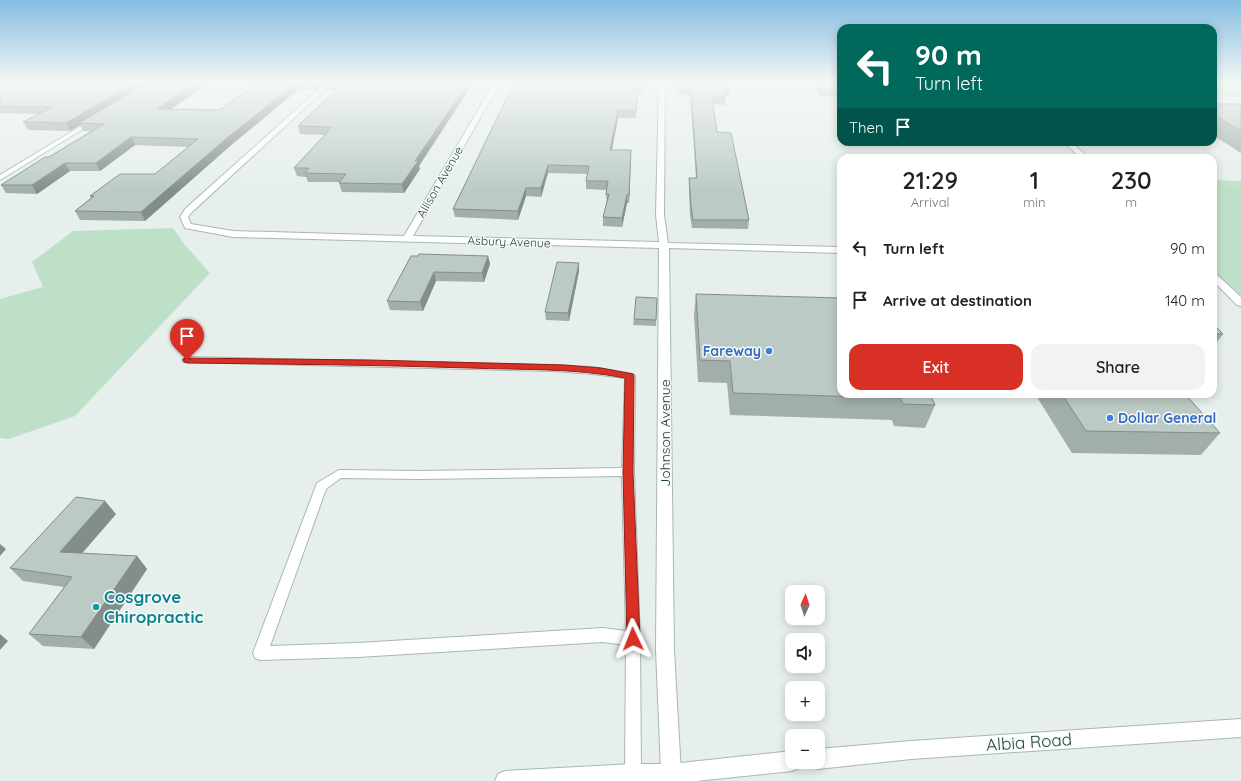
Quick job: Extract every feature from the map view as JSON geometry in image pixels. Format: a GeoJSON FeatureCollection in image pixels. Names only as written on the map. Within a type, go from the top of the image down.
{"type":"FeatureCollection","features":[{"type":"Feature","properties":{"kind":"street"},"geometry":{"type":"LineString","coordinates":[[0,178],[96,119]]}},
{"type":"Feature","properties":{"kind":"street","name":"Asbury Avenue"},"geometry":{"type":"LineString","coordinates":[[290,119],[188,211],[184,217],[188,226],[233,234],[837,250]]}},
{"type":"Feature","properties":{"kind":"street","name":"Allison Avenue"},"geometry":{"type":"LineString","coordinates":[[407,239],[475,119]]}},
{"type":"Feature","properties":{"kind":"street","name":"Johnson Avenue"},"geometry":{"type":"LineString","coordinates":[[661,119],[660,215],[664,246],[665,650],[668,777]]}},
{"type":"Feature","properties":{"kind":"street"},"geometry":{"type":"LineString","coordinates":[[1072,146],[1080,154]]}},
{"type":"Feature","properties":{"kind":"street"},"geometry":{"type":"LineString","coordinates":[[1217,280],[1241,303]]}},
{"type":"Feature","properties":{"kind":"street","name":"Albia Road"},"geometry":{"type":"LineString","coordinates":[[825,757],[911,750],[1241,728]]}},
{"type":"Feature","properties":{"kind":"street"},"geometry":{"type":"LineString","coordinates":[[505,781],[633,774],[668,777],[785,762]]}},
{"type":"Feature","properties":{"kind":"lane"},"geometry":{"type":"LineString","coordinates":[[187,360],[370,362],[564,368],[601,370],[630,376],[628,472],[633,639],[633,774]]}},
{"type":"Feature","properties":{"kind":"lane"},"geometry":{"type":"LineString","coordinates":[[628,472],[419,475],[339,474],[321,486],[260,653],[358,650],[603,636],[633,639]]}},
{"type":"Feature","properties":{"kind":"green space"},"geometry":{"type":"Polygon","coordinates":[[[1217,180],[1241,181],[1241,303],[1217,280],[1217,180]]]}},
{"type":"Feature","properties":{"kind":"green space"},"geometry":{"type":"Polygon","coordinates":[[[173,228],[185,245],[210,273],[75,416],[9,439],[0,438],[0,299],[43,287],[32,262],[73,231],[173,228]]]}},
{"type":"Feature","properties":{"kind":"building"},"geometry":{"type":"Polygon","coordinates":[[[28,119],[72,119],[66,123],[23,122],[28,119]]]}},
{"type":"Feature","properties":{"kind":"building"},"geometry":{"type":"Polygon","coordinates":[[[85,119],[250,119],[141,212],[75,211],[94,196],[90,196],[120,174],[155,174],[198,139],[131,137],[96,163],[65,163],[32,185],[1,185],[45,157],[49,157],[104,124],[79,123],[85,119]]]}},
{"type":"Feature","properties":{"kind":"building"},"geometry":{"type":"Polygon","coordinates":[[[305,119],[443,119],[415,161],[418,161],[402,184],[339,183],[346,174],[305,173],[309,168],[294,168],[332,127],[298,126],[305,119]]]}},
{"type":"Feature","properties":{"kind":"building"},"geometry":{"type":"Polygon","coordinates":[[[496,119],[616,119],[610,150],[631,150],[629,195],[627,195],[622,218],[603,217],[609,194],[606,194],[608,181],[586,181],[589,166],[548,165],[541,188],[526,188],[518,211],[453,209],[496,119]]]}},
{"type":"Feature","properties":{"kind":"building"},"geometry":{"type":"Polygon","coordinates":[[[693,119],[715,119],[717,132],[731,133],[749,220],[693,220],[689,178],[697,178],[693,119]]]}},
{"type":"Feature","properties":{"kind":"building"},"geometry":{"type":"Polygon","coordinates":[[[1222,119],[1241,119],[1241,131],[1222,119]]]}},
{"type":"Feature","properties":{"kind":"building"},"geometry":{"type":"Polygon","coordinates":[[[419,254],[488,256],[482,273],[434,272],[420,302],[387,301],[411,256],[418,256],[419,254]]]}},
{"type":"Feature","properties":{"kind":"building"},"geometry":{"type":"Polygon","coordinates":[[[557,262],[579,263],[568,313],[545,312],[557,262]]]}},
{"type":"Feature","properties":{"kind":"building","name":"Fareway"},"geometry":{"type":"Polygon","coordinates":[[[696,294],[837,298],[837,396],[733,393],[730,361],[700,360],[696,294]]]}},
{"type":"Feature","properties":{"kind":"building"},"geometry":{"type":"Polygon","coordinates":[[[636,297],[657,298],[656,320],[634,319],[636,297]]]}},
{"type":"Feature","properties":{"kind":"building"},"geometry":{"type":"Polygon","coordinates":[[[1217,328],[1223,334],[1217,334],[1217,328]]]}},
{"type":"Feature","properties":{"kind":"building","name":"Fareway"},"geometry":{"type":"Polygon","coordinates":[[[900,398],[932,398],[935,405],[903,404],[900,398]]]}},
{"type":"Feature","properties":{"kind":"building"},"geometry":{"type":"Polygon","coordinates":[[[1065,398],[1189,398],[1220,433],[1086,431],[1065,398]]]}},
{"type":"Feature","properties":{"kind":"building"},"geometry":{"type":"Polygon","coordinates":[[[76,497],[105,501],[60,552],[137,556],[81,637],[29,634],[72,577],[10,568],[76,497]]]}},
{"type":"Feature","properties":{"kind":"place","name":"Fareway"},"geometry":{"type":"Point","coordinates":[769,351]}},
{"type":"Feature","properties":{"kind":"place","name":"Dollar General"},"geometry":{"type":"Point","coordinates":[1110,418]}},
{"type":"Feature","properties":{"kind":"place","name":"Cosgrove Chiropractic"},"geometry":{"type":"Point","coordinates":[96,607]}},
{"type":"Feature","properties":{"kind":"route"},"geometry":{"type":"LineString","coordinates":[[187,360],[370,362],[564,368],[601,370],[630,376],[628,472],[633,639]]}}]}
